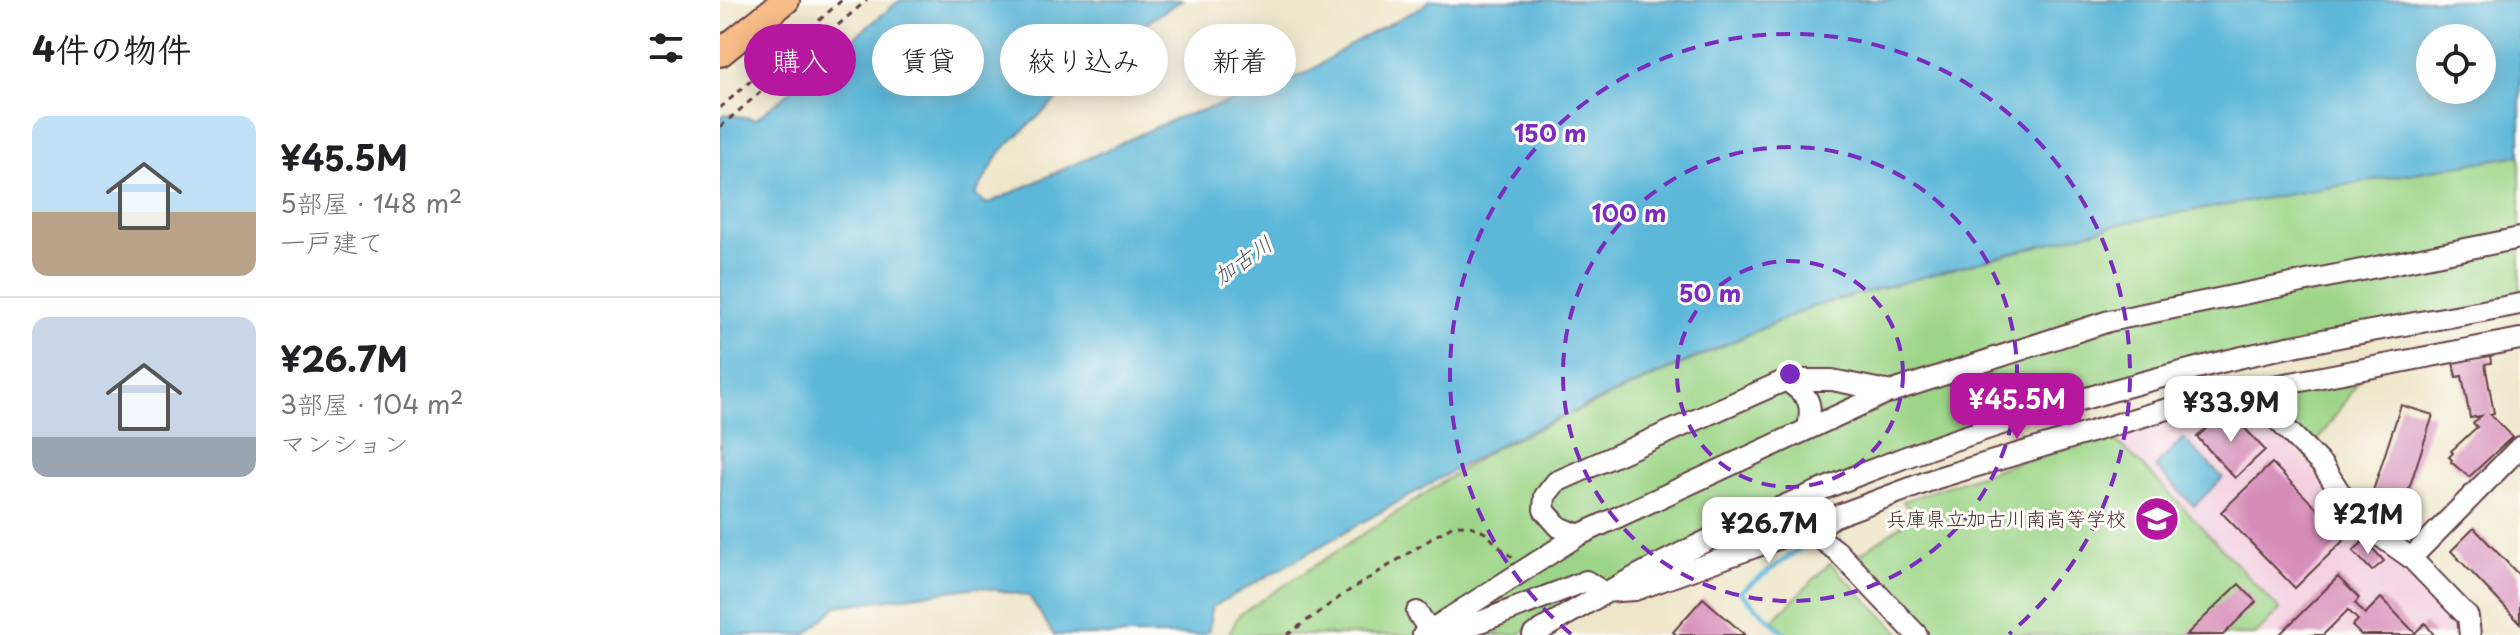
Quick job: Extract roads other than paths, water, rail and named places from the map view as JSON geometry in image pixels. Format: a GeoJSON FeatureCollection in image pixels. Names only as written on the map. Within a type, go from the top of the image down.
{"type":"FeatureCollection","features":[{"type":"Feature","properties":{"kind":"main road"},"geometry":{"type":"LineString","coordinates":[[720,53],[786,0]]}},
{"type":"Feature","properties":{"kind":"street"},"geometry":{"type":"LineString","coordinates":[[1435,634],[1579,535],[1892,392],[2109,321],[2520,238]]}},
{"type":"Feature","properties":{"kind":"street"},"geometry":{"type":"LineString","coordinates":[[1533,635],[1603,592],[1670,557],[1853,476],[2030,413],[2208,365],[2520,304]]}},
{"type":"Feature","properties":{"kind":"street"},"geometry":{"type":"LineString","coordinates":[[1813,533],[1833,517],[1937,478],[2164,410],[2517,341]]}},
{"type":"Feature","properties":{"kind":"street"},"geometry":{"type":"LineString","coordinates":[[1579,535],[1559,527],[1544,510],[1545,496],[1556,482],[1786,380],[1832,380],[1892,392]]}},
{"type":"Feature","properties":{"kind":"street"},"geometry":{"type":"LineString","coordinates":[[1786,380],[1805,394],[1812,407],[1808,429]]}},
{"type":"Feature","properties":{"kind":"street"},"geometry":{"type":"LineString","coordinates":[[2249,391],[2323,466],[2350,508],[2380,536],[2411,558],[2468,617],[2470,635]]}},
{"type":"Feature","properties":{"kind":"street"},"geometry":{"type":"LineString","coordinates":[[2411,558],[2520,447]]}},
{"type":"Feature","properties":{"kind":"street"},"geometry":{"type":"LineString","coordinates":[[1435,634],[1586,581],[1603,592],[1635,590],[1797,532],[1813,533],[1837,551],[1917,635]]}},
{"type":"Feature","properties":{"kind":"street"},"geometry":{"type":"LineString","coordinates":[[1417,612],[1435,634]]}},
{"type":"Feature","properties":{"kind":"water","name":"加古川"},"geometry":{"type":"Polygon","coordinates":[[[900,0],[1182,0],[1145,24],[1000,24],[1000,96],[1060,96],[1001,151],[975,195],[987,204],[1176,118],[1248,96],[1296,96],[1296,77],[1430,0],[2520,0],[2520,155],[2127,222],[1811,307],[1506,441],[1211,608],[1209,631],[1202,635],[1054,635],[1029,596],[979,587],[837,606],[806,635],[720,635],[720,118],[725,114],[756,119],[784,96],[856,96],[856,36],[900,0]]]}},
{"type":"Feature","properties":{"kind":"water"},"geometry":{"type":"Polygon","coordinates":[[[2183,438],[2223,478],[2194,506],[2155,467],[2183,438]]]}},
{"type":"Feature","properties":{"kind":"waterway"},"geometry":{"type":"LineString","coordinates":[[1786,635],[1740,592],[1803,546]]}},
{"type":"Feature","properties":{"kind":"place","name":"兵庫県立加古川南高等学校"},"geometry":{"type":"Point","coordinates":[2157,519]}}]}
